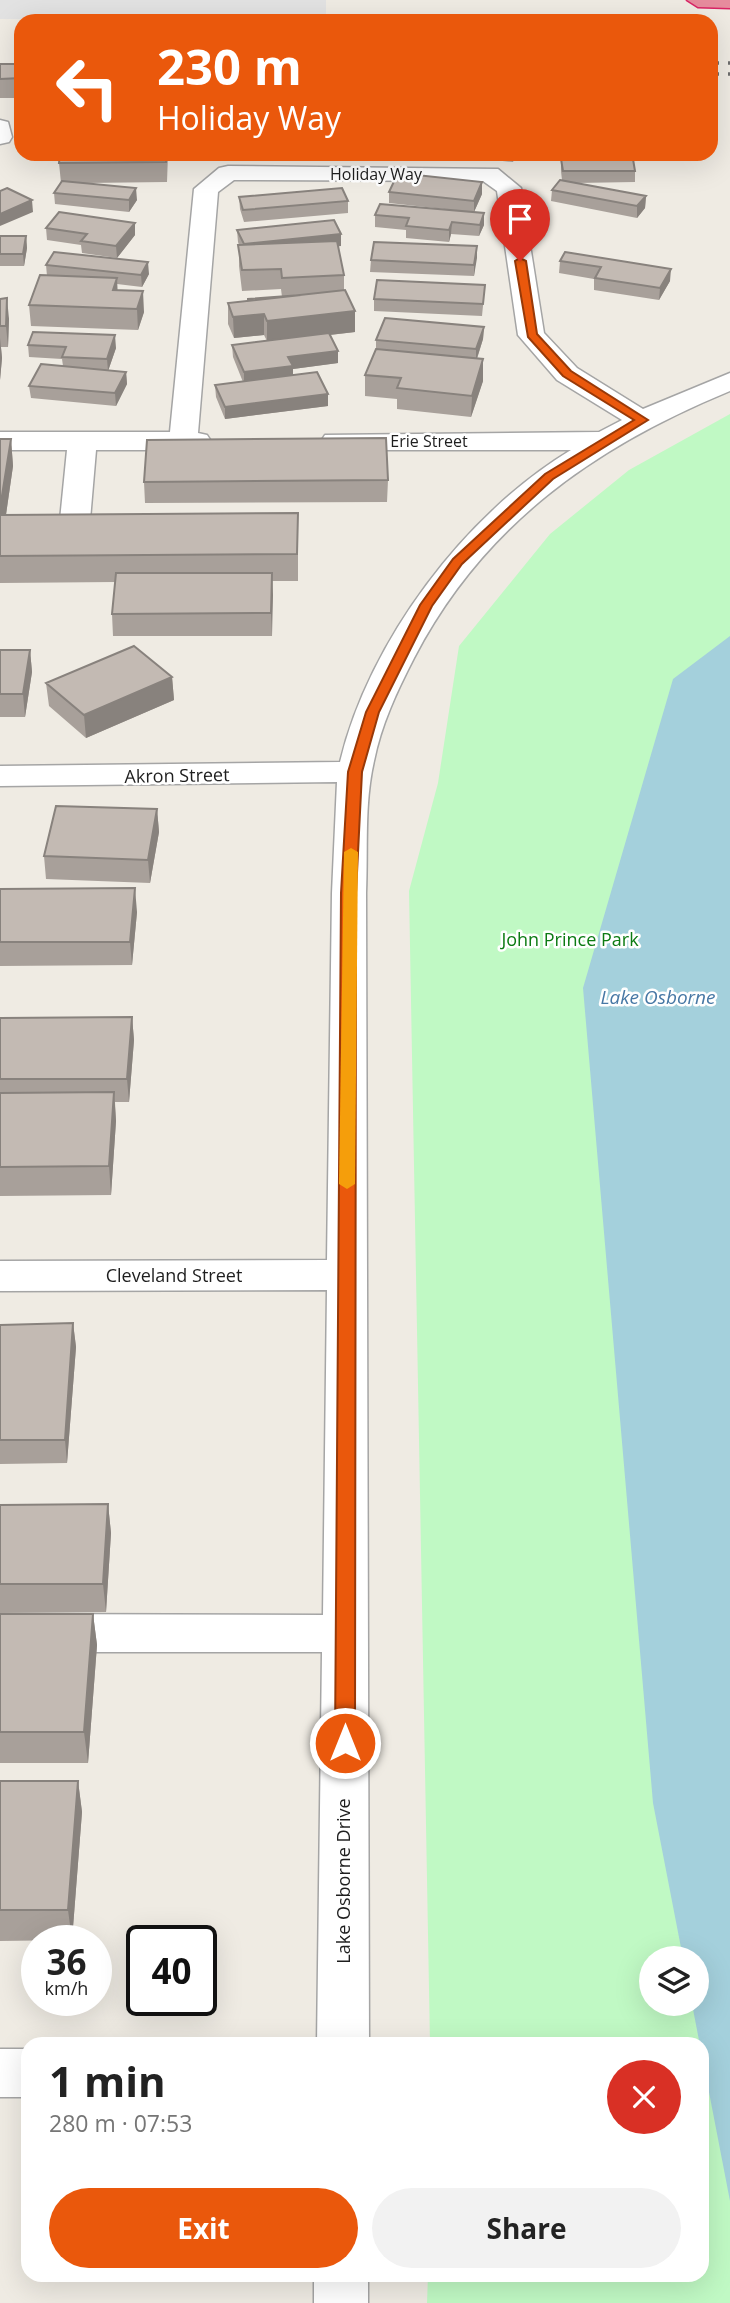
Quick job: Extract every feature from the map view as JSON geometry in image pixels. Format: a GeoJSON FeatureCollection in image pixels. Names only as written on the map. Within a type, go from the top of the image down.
{"type":"FeatureCollection","features":[{"type":"Feature","properties":{"kind":"highway"},"geometry":{"type":"LineString","coordinates":[[698,0],[730,2]]}},
{"type":"Feature","properties":{"kind":"street"},"geometry":{"type":"LineString","coordinates":[[0,127],[0,137]]}},
{"type":"Feature","properties":{"kind":"street","name":"Holiday Way"},"geometry":{"type":"LineString","coordinates":[[183,441],[206,189],[228,173],[489,174],[509,188],[531,335],[567,374],[642,420]]}},
{"type":"Feature","properties":{"kind":"street","name":"Lake Osborne Drive"},"geometry":{"type":"LineString","coordinates":[[343,2037],[349,893],[355,772],[372,712],[396,659],[426,605],[458,561],[549,476],[642,420],[730,381]]}},
{"type":"Feature","properties":{"kind":"street"},"geometry":{"type":"LineString","coordinates":[[0,441],[225,441]]}},
{"type":"Feature","properties":{"kind":"street"},"geometry":{"type":"LineString","coordinates":[[75,520],[82,441]]}},
{"type":"Feature","properties":{"kind":"street","name":"Erie Street"},"geometry":{"type":"LineString","coordinates":[[308,441],[606,441]]}},
{"type":"Feature","properties":{"kind":"street","name":"Akron Street"},"geometry":{"type":"LineString","coordinates":[[0,776],[194,776],[355,772]]}},
{"type":"Feature","properties":{"kind":"street","name":"Cleveland Street"},"geometry":{"type":"LineString","coordinates":[[0,1276],[347,1275]]}},
{"type":"Feature","properties":{"kind":"street"},"geometry":{"type":"LineString","coordinates":[[0,1633],[346,1634]]}},
{"type":"Feature","properties":{"kind":"street"},"geometry":{"type":"LineString","coordinates":[[0,2073],[21,2073]]}},
{"type":"Feature","properties":{"kind":"street"},"geometry":{"type":"LineString","coordinates":[[341,2282],[341,2303]]}},
{"type":"Feature","properties":{"kind":"green space","name":"John Prince Park"},"geometry":{"type":"Polygon","coordinates":[[[730,414],[730,2303],[427,2303],[428,2282],[709,2282],[709,2037],[430,2037],[409,891],[438,783],[459,646],[550,534],[629,470],[730,414]]]}},
{"type":"Feature","properties":{"kind":"shaded area"},"geometry":{"type":"Polygon","coordinates":[[[0,0],[326,0],[326,14],[14,14],[14,19],[0,19],[0,0]]]}},
{"type":"Feature","properties":{"kind":"water","name":"Lake Osborne"},"geometry":{"type":"Polygon","coordinates":[[[730,636],[730,2201],[709,2092],[709,2037],[698,2037],[694,2016],[709,2016],[709,1946],[681,1946],[653,1803],[583,988],[673,679],[730,636]]]}},
{"type":"Feature","properties":{"kind":"building"},"geometry":{"type":"Polygon","coordinates":[[[0,64],[14,64],[14,78],[0,79],[0,64]]]}},
{"type":"Feature","properties":{"kind":"building"},"geometry":{"type":"Polygon","coordinates":[[[59,161],[166,161],[166,162],[59,161]]]}},
{"type":"Feature","properties":{"kind":"building"},"geometry":{"type":"Polygon","coordinates":[[[561,161],[633,161],[635,171],[563,171],[561,161]]]}},
{"type":"Feature","properties":{"kind":"building"},"geometry":{"type":"Polygon","coordinates":[[[398,173],[482,182],[474,201],[389,192],[398,173]]]}},
{"type":"Feature","properties":{"kind":"building"},"geometry":{"type":"Polygon","coordinates":[[[560,180],[646,196],[637,206],[552,190],[560,180]]]}},
{"type":"Feature","properties":{"kind":"building"},"geometry":{"type":"Polygon","coordinates":[[[62,181],[136,188],[129,200],[54,193],[62,181]]]}},
{"type":"Feature","properties":{"kind":"building"},"geometry":{"type":"Polygon","coordinates":[[[7,188],[32,200],[0,214],[0,191],[7,188]]]}},
{"type":"Feature","properties":{"kind":"building"},"geometry":{"type":"Polygon","coordinates":[[[342,188],[348,201],[243,210],[239,197],[342,188]]]}},
{"type":"Feature","properties":{"kind":"building"},"geometry":{"type":"Polygon","coordinates":[[[380,204],[484,213],[480,225],[452,222],[449,230],[406,226],[409,218],[375,215],[380,204]]]}},
{"type":"Feature","properties":{"kind":"building"},"geometry":{"type":"Polygon","coordinates":[[[59,212],[135,223],[116,246],[81,241],[87,234],[46,228],[59,212]]]}},
{"type":"Feature","properties":{"kind":"building"},"geometry":{"type":"Polygon","coordinates":[[[334,220],[341,234],[244,244],[237,230],[334,220]]]}},
{"type":"Feature","properties":{"kind":"building"},"geometry":{"type":"Polygon","coordinates":[[[0,236],[26,236],[23,254],[0,254],[0,236]]]}},
{"type":"Feature","properties":{"kind":"building"},"geometry":{"type":"Polygon","coordinates":[[[337,241],[344,275],[282,278],[281,269],[242,270],[238,245],[337,241]]]}},
{"type":"Feature","properties":{"kind":"building"},"geometry":{"type":"Polygon","coordinates":[[[374,242],[477,246],[474,265],[371,260],[374,242]]]}},
{"type":"Feature","properties":{"kind":"building"},"geometry":{"type":"Polygon","coordinates":[[[54,252],[148,262],[141,275],[46,265],[54,252]]]}},
{"type":"Feature","properties":{"kind":"building"},"geometry":{"type":"Polygon","coordinates":[[[565,252],[671,269],[660,288],[595,278],[601,267],[560,261],[565,252]]]}},
{"type":"Feature","properties":{"kind":"building"},"geometry":{"type":"Polygon","coordinates":[[[40,275],[117,278],[113,290],[143,291],[137,309],[29,305],[40,275]]]}},
{"type":"Feature","properties":{"kind":"building"},"geometry":{"type":"Polygon","coordinates":[[[377,280],[485,285],[483,304],[374,299],[377,280]]]}},
{"type":"Feature","properties":{"kind":"building"},"geometry":{"type":"Polygon","coordinates":[[[345,290],[355,311],[267,321],[264,314],[233,317],[228,303],[345,290]]]}},
{"type":"Feature","properties":{"kind":"building"},"geometry":{"type":"Polygon","coordinates":[[[301,295],[248,301],[248,299],[301,295]]]}},
{"type":"Feature","properties":{"kind":"building"},"geometry":{"type":"Polygon","coordinates":[[[7,298],[6,326],[0,326],[0,299],[7,298]]]}},
{"type":"Feature","properties":{"kind":"building"},"geometry":{"type":"Polygon","coordinates":[[[385,318],[484,327],[476,349],[376,340],[385,318]]]}},
{"type":"Feature","properties":{"kind":"building"},"geometry":{"type":"Polygon","coordinates":[[[33,332],[115,335],[107,359],[62,357],[66,347],[28,345],[33,332]]]}},
{"type":"Feature","properties":{"kind":"building"},"geometry":{"type":"Polygon","coordinates":[[[329,333],[338,351],[288,357],[293,366],[244,372],[232,345],[329,333]]]}},
{"type":"Feature","properties":{"kind":"building"},"geometry":{"type":"Polygon","coordinates":[[[376,349],[483,359],[472,396],[397,388],[401,378],[365,375],[376,349]]]}},
{"type":"Feature","properties":{"kind":"building"},"geometry":{"type":"Polygon","coordinates":[[[41,364],[126,372],[115,393],[29,386],[41,364]]]}},
{"type":"Feature","properties":{"kind":"building"},"geometry":{"type":"Polygon","coordinates":[[[317,372],[328,394],[225,407],[215,385],[317,372]]]}},
{"type":"Feature","properties":{"kind":"building"},"geometry":{"type":"Polygon","coordinates":[[[386,438],[388,480],[144,482],[147,440],[386,438]]]}},
{"type":"Feature","properties":{"kind":"building"},"geometry":{"type":"Polygon","coordinates":[[[0,439],[11,439],[0,508],[0,439]]]}},
{"type":"Feature","properties":{"kind":"building"},"geometry":{"type":"Polygon","coordinates":[[[298,513],[297,554],[0,556],[0,515],[298,513]]]}},
{"type":"Feature","properties":{"kind":"building"},"geometry":{"type":"Polygon","coordinates":[[[116,573],[272,573],[271,613],[112,614],[116,573]]]}},
{"type":"Feature","properties":{"kind":"building"},"geometry":{"type":"Polygon","coordinates":[[[134,646],[172,677],[84,715],[46,683],[134,646]]]}},
{"type":"Feature","properties":{"kind":"building"},"geometry":{"type":"Polygon","coordinates":[[[0,650],[30,650],[23,694],[0,694],[0,650]]]}},
{"type":"Feature","properties":{"kind":"building"},"geometry":{"type":"Polygon","coordinates":[[[56,806],[157,809],[148,860],[44,856],[56,806]]]}},
{"type":"Feature","properties":{"kind":"building"},"geometry":{"type":"Polygon","coordinates":[[[135,888],[130,942],[0,942],[0,889],[135,888]]]}},
{"type":"Feature","properties":{"kind":"building"},"geometry":{"type":"Polygon","coordinates":[[[132,1017],[127,1079],[0,1079],[0,1018],[132,1017]]]}},
{"type":"Feature","properties":{"kind":"building"},"geometry":{"type":"Polygon","coordinates":[[[114,1092],[109,1166],[0,1167],[0,1093],[114,1092]]]}},
{"type":"Feature","properties":{"kind":"building"},"geometry":{"type":"Polygon","coordinates":[[[73,1323],[65,1440],[0,1440],[0,1325],[73,1323]]]}},
{"type":"Feature","properties":{"kind":"building"},"geometry":{"type":"Polygon","coordinates":[[[108,1504],[103,1584],[0,1584],[0,1505],[108,1504]]]}},
{"type":"Feature","properties":{"kind":"building"},"geometry":{"type":"Polygon","coordinates":[[[0,1614],[93,1614],[84,1732],[0,1732],[0,1614]]]}},
{"type":"Feature","properties":{"kind":"building"},"geometry":{"type":"Polygon","coordinates":[[[0,1781],[78,1781],[68,1910],[0,1910],[0,1781]]]}},
{"type":"Feature","properties":{"kind":"railway"},"geometry":{"type":"LineString","coordinates":[[718,63],[730,63]]}},
{"type":"Feature","properties":{"kind":"railway"},"geometry":{"type":"LineString","coordinates":[[718,74],[730,74]]}},
{"type":"Feature","properties":{"kind":"slow traffic"},"geometry":{"type":"LineString","coordinates":[[347,1184],[351,852]]}},
{"type":"Feature","properties":{"kind":"route"},"geometry":{"type":"LineString","coordinates":[[345,1743],[349,893],[355,772],[372,712],[396,659],[426,605],[458,561],[549,476],[642,420],[567,374],[531,335],[520,261]]}}]}
